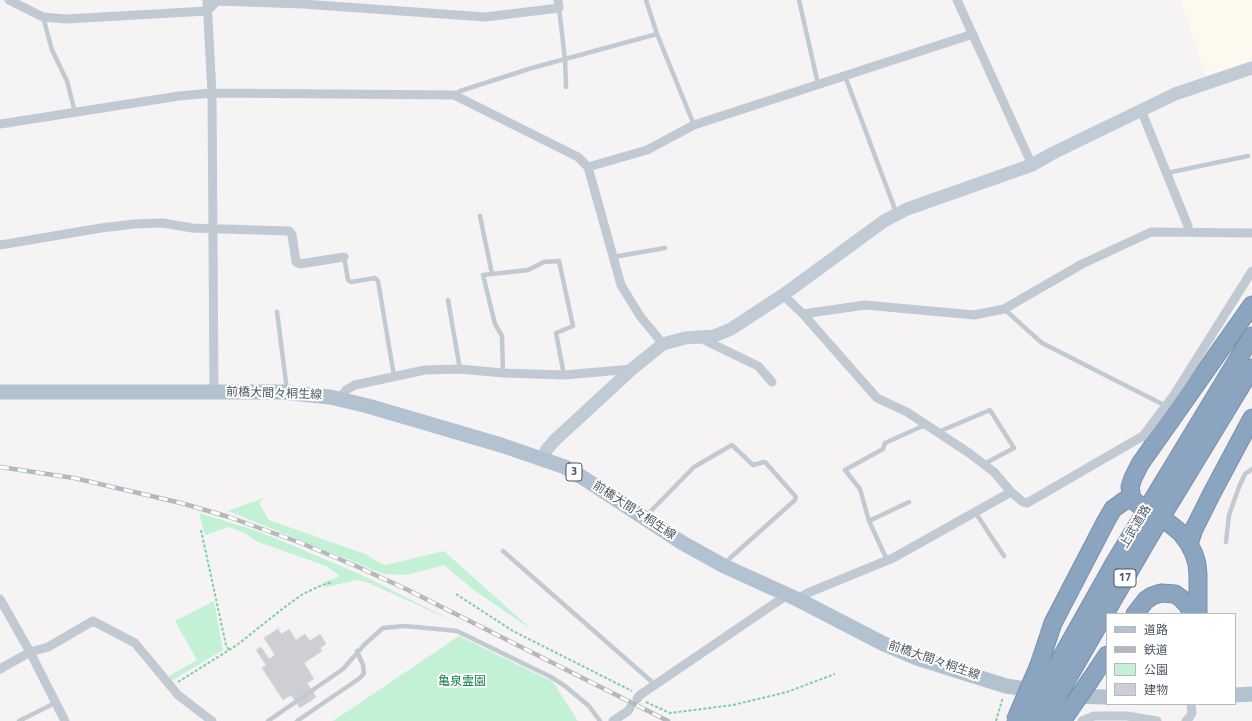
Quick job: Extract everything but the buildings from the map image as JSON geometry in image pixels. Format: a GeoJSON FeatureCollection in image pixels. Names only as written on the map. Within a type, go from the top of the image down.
{"type":"FeatureCollection","features":[{"type":"Feature","properties":{"kind":"highway"},"geometry":{"type":"LineString","coordinates":[[1015,721],[1039,665],[1054,623],[1106,521],[1114,509],[1124,501],[1136,502],[1130,487],[1140,464],[1252,305]]}},
{"type":"Feature","properties":{"kind":"highway","name":"上武道路"},"geometry":{"type":"LineString","coordinates":[[1044,721],[1063,672],[1115,562],[1252,336]]}},
{"type":"Feature","properties":{"kind":"highway","name":"上武道路"},"geometry":{"type":"LineString","coordinates":[[1028,721],[1063,672],[1140,551],[1252,368]]}},
{"type":"Feature","properties":{"kind":"highway"},"geometry":{"type":"LineString","coordinates":[[1189,544],[1194,529],[1212,492],[1252,418]]}},
{"type":"Feature","properties":{"kind":"highway"},"geometry":{"type":"LineString","coordinates":[[1170,524],[1181,533],[1189,544],[1197,564],[1198,613]]}},
{"type":"Feature","properties":{"kind":"highway"},"geometry":{"type":"LineString","coordinates":[[1136,613],[1152,596],[1160,593],[1167,593],[1174,594],[1182,599],[1192,613]]}},
{"type":"Feature","properties":{"kind":"highway"},"geometry":{"type":"LineString","coordinates":[[1062,721],[1106,656]]}},
{"type":"Feature","properties":{"kind":"main road","name":"前橋大間々桐生線"},"geometry":{"type":"LineString","coordinates":[[0,392],[287,393],[309,394],[340,399],[368,406],[486,440],[565,467],[681,542],[724,566],[793,598],[855,630],[917,658],[1006,686],[1070,696],[1106,697]]}},
{"type":"Feature","properties":{"kind":"main road"},"geometry":{"type":"LineString","coordinates":[[1236,695],[1252,694]]}},
{"type":"Feature","properties":{"kind":"street"},"geometry":{"type":"LineString","coordinates":[[9,0],[43,17],[66,19],[207,11],[217,1],[303,4],[485,17],[558,4]]}},
{"type":"Feature","properties":{"kind":"street"},"geometry":{"type":"LineString","coordinates":[[207,0],[212,93],[214,392]]}},
{"type":"Feature","properties":{"kind":"street"},"geometry":{"type":"LineString","coordinates":[[957,0],[1032,165]]}},
{"type":"Feature","properties":{"kind":"street"},"geometry":{"type":"LineString","coordinates":[[588,166],[646,150],[694,125],[973,34]]}},
{"type":"Feature","properties":{"kind":"street"},"geometry":{"type":"LineString","coordinates":[[543,459],[547,449],[555,440],[632,369],[663,344],[685,338],[714,336],[731,329],[783,295],[884,221],[907,209],[1032,165],[1053,153],[1175,94],[1252,68]]}},
{"type":"Feature","properties":{"kind":"street"},"geometry":{"type":"LineString","coordinates":[[0,124],[179,96],[212,93],[454,95],[578,157],[588,166],[621,285],[640,316],[663,344]]}},
{"type":"Feature","properties":{"kind":"street"},"geometry":{"type":"LineString","coordinates":[[1141,110],[1188,226],[1188,232]]}},
{"type":"Feature","properties":{"kind":"street"},"geometry":{"type":"LineString","coordinates":[[0,245],[101,228],[134,224],[163,223],[192,228],[289,231],[292,234],[296,262],[300,264],[344,257]]}},
{"type":"Feature","properties":{"kind":"street"},"geometry":{"type":"LineString","coordinates":[[803,314],[865,305],[974,315],[1004,309],[1082,264],[1151,232],[1252,233]]}},
{"type":"Feature","properties":{"kind":"street"},"geometry":{"type":"LineString","coordinates":[[783,295],[803,314],[877,398],[907,412],[984,464],[994,472],[1011,492],[1026,503],[1143,436],[1167,406],[1252,271]]}},
{"type":"Feature","properties":{"kind":"street"},"geometry":{"type":"LineString","coordinates":[[699,337],[758,366],[772,382]]}},
{"type":"Feature","properties":{"kind":"street"},"geometry":{"type":"LineString","coordinates":[[340,399],[346,390],[355,384],[425,370],[460,369],[503,374],[564,375],[632,369]]}},
{"type":"Feature","properties":{"kind":"street"},"geometry":{"type":"LineString","coordinates":[[637,699],[654,685],[793,598],[804,595],[887,560],[1011,492]]}},
{"type":"Feature","properties":{"kind":"street"},"geometry":{"type":"LineString","coordinates":[[0,599],[30,652],[65,721]]}},
{"type":"Feature","properties":{"kind":"street"},"geometry":{"type":"LineString","coordinates":[[0,669],[30,652],[48,647],[92,621],[135,643],[170,687],[212,721]]}},
{"type":"Feature","properties":{"kind":"street"},"geometry":{"type":"LineString","coordinates":[[1186,721],[1192,713],[1191,705]]}},
{"type":"Feature","properties":{"kind":"street"},"geometry":{"type":"LineString","coordinates":[[613,721],[630,708]]}},
{"type":"Feature","properties":{"kind":"street"},"geometry":{"type":"LineString","coordinates":[[1082,721],[1094,716],[1109,719],[1127,716],[1157,721]]}},
{"type":"Feature","properties":{"kind":"lane"},"geometry":{"type":"LineString","coordinates":[[646,0],[657,34],[694,125]]}},
{"type":"Feature","properties":{"kind":"lane"},"geometry":{"type":"LineString","coordinates":[[799,0],[818,84]]}},
{"type":"Feature","properties":{"kind":"lane"},"geometry":{"type":"LineString","coordinates":[[558,4],[565,59],[566,86]]}},
{"type":"Feature","properties":{"kind":"lane"},"geometry":{"type":"LineString","coordinates":[[43,17],[52,50],[67,80],[75,112]]}},
{"type":"Feature","properties":{"kind":"lane"},"geometry":{"type":"LineString","coordinates":[[454,95],[460,91],[565,59],[657,34]]}},
{"type":"Feature","properties":{"kind":"lane"},"geometry":{"type":"LineString","coordinates":[[845,76],[897,214]]}},
{"type":"Feature","properties":{"kind":"lane"},"geometry":{"type":"LineString","coordinates":[[1167,173],[1248,156]]}},
{"type":"Feature","properties":{"kind":"lane"},"geometry":{"type":"LineString","coordinates":[[480,216],[492,274]]}},
{"type":"Feature","properties":{"kind":"lane"},"geometry":{"type":"LineString","coordinates":[[613,257],[665,248]]}},
{"type":"Feature","properties":{"kind":"lane"},"geometry":{"type":"LineString","coordinates":[[344,257],[348,280],[351,282],[375,278],[378,281],[394,376]]}},
{"type":"Feature","properties":{"kind":"lane"},"geometry":{"type":"LineString","coordinates":[[503,374],[502,336],[495,324],[483,275],[528,270],[544,262],[559,261],[573,326],[556,333],[564,375]]}},
{"type":"Feature","properties":{"kind":"lane"},"geometry":{"type":"LineString","coordinates":[[448,300],[460,369]]}},
{"type":"Feature","properties":{"kind":"lane"},"geometry":{"type":"LineString","coordinates":[[1004,309],[1042,342],[1167,406]]}},
{"type":"Feature","properties":{"kind":"lane"},"geometry":{"type":"LineString","coordinates":[[277,312],[287,393]]}},
{"type":"Feature","properties":{"kind":"lane"},"geometry":{"type":"LineString","coordinates":[[938,432],[990,410],[1014,448],[984,464]]}},
{"type":"Feature","properties":{"kind":"lane"},"geometry":{"type":"LineString","coordinates":[[887,560],[869,521],[860,489],[846,470],[883,449],[885,443],[925,424]]}},
{"type":"Feature","properties":{"kind":"lane"},"geometry":{"type":"LineString","coordinates":[[644,518],[694,467],[732,445],[753,465],[764,462],[766,463],[796,497],[795,500],[729,559],[724,566]]}},
{"type":"Feature","properties":{"kind":"lane"},"geometry":{"type":"LineString","coordinates":[[1226,542],[1228,515],[1238,487],[1245,474],[1252,469]]}},
{"type":"Feature","properties":{"kind":"lane"},"geometry":{"type":"LineString","coordinates":[[869,521],[909,502]]}},
{"type":"Feature","properties":{"kind":"lane"},"geometry":{"type":"LineString","coordinates":[[975,512],[1004,556]]}},
{"type":"Feature","properties":{"kind":"lane"},"geometry":{"type":"LineString","coordinates":[[503,551],[652,681],[654,685]]}},
{"type":"Feature","properties":{"kind":"lane"},"geometry":{"type":"LineString","coordinates":[[268,721],[343,669],[357,651],[383,628],[405,626],[457,631],[551,677],[565,686],[589,706],[600,721]]}},
{"type":"Feature","properties":{"kind":"lane"},"geometry":{"type":"LineString","coordinates":[[297,721],[360,678],[364,673],[363,665],[357,651]]}},
{"type":"Feature","properties":{"kind":"lane"},"geometry":{"type":"LineString","coordinates":[[19,721],[55,702]]}},
{"type":"Feature","properties":{"kind":"path"},"geometry":{"type":"LineString","coordinates":[[201,530],[226,645],[229,650]]}},
{"type":"Feature","properties":{"kind":"path"},"geometry":{"type":"LineString","coordinates":[[170,687],[254,633],[303,594],[332,582]]}},
{"type":"Feature","properties":{"kind":"path"},"geometry":{"type":"LineString","coordinates":[[996,721],[1006,686]]}},
{"type":"Feature","properties":{"kind":"shaded area"},"geometry":{"type":"Polygon","coordinates":[[[1180,0],[1252,0],[1252,60],[1206,76],[1180,0]]]}},
{"type":"Feature","properties":{"kind":"green space"},"geometry":{"type":"Polygon","coordinates":[[[266,497],[260,501],[260,505],[269,520],[365,554],[386,565],[444,551],[532,630],[474,590],[444,565],[406,575],[384,574],[228,511],[266,497]]]}},
{"type":"Feature","properties":{"kind":"green space"},"geometry":{"type":"Polygon","coordinates":[[[199,513],[254,530],[294,546],[366,577],[455,622],[369,583],[357,580],[327,587],[323,582],[337,578],[339,575],[326,566],[258,542],[244,533],[229,527],[205,535],[199,513]]]}},
{"type":"Feature","properties":{"kind":"green space"},"geometry":{"type":"Polygon","coordinates":[[[214,601],[223,650],[171,681],[169,676],[197,660],[175,621],[214,601]]]}},
{"type":"Feature","properties":{"kind":"green space","name":"亀泉霊園"},"geometry":{"type":"Polygon","coordinates":[[[459,636],[553,682],[578,721],[333,721],[459,636]]]}},
{"type":"Feature","properties":{"kind":"railway"},"geometry":{"type":"LineString","coordinates":[[0,467],[74,478],[181,503],[229,517],[301,543],[408,590],[668,721]]}}]}
